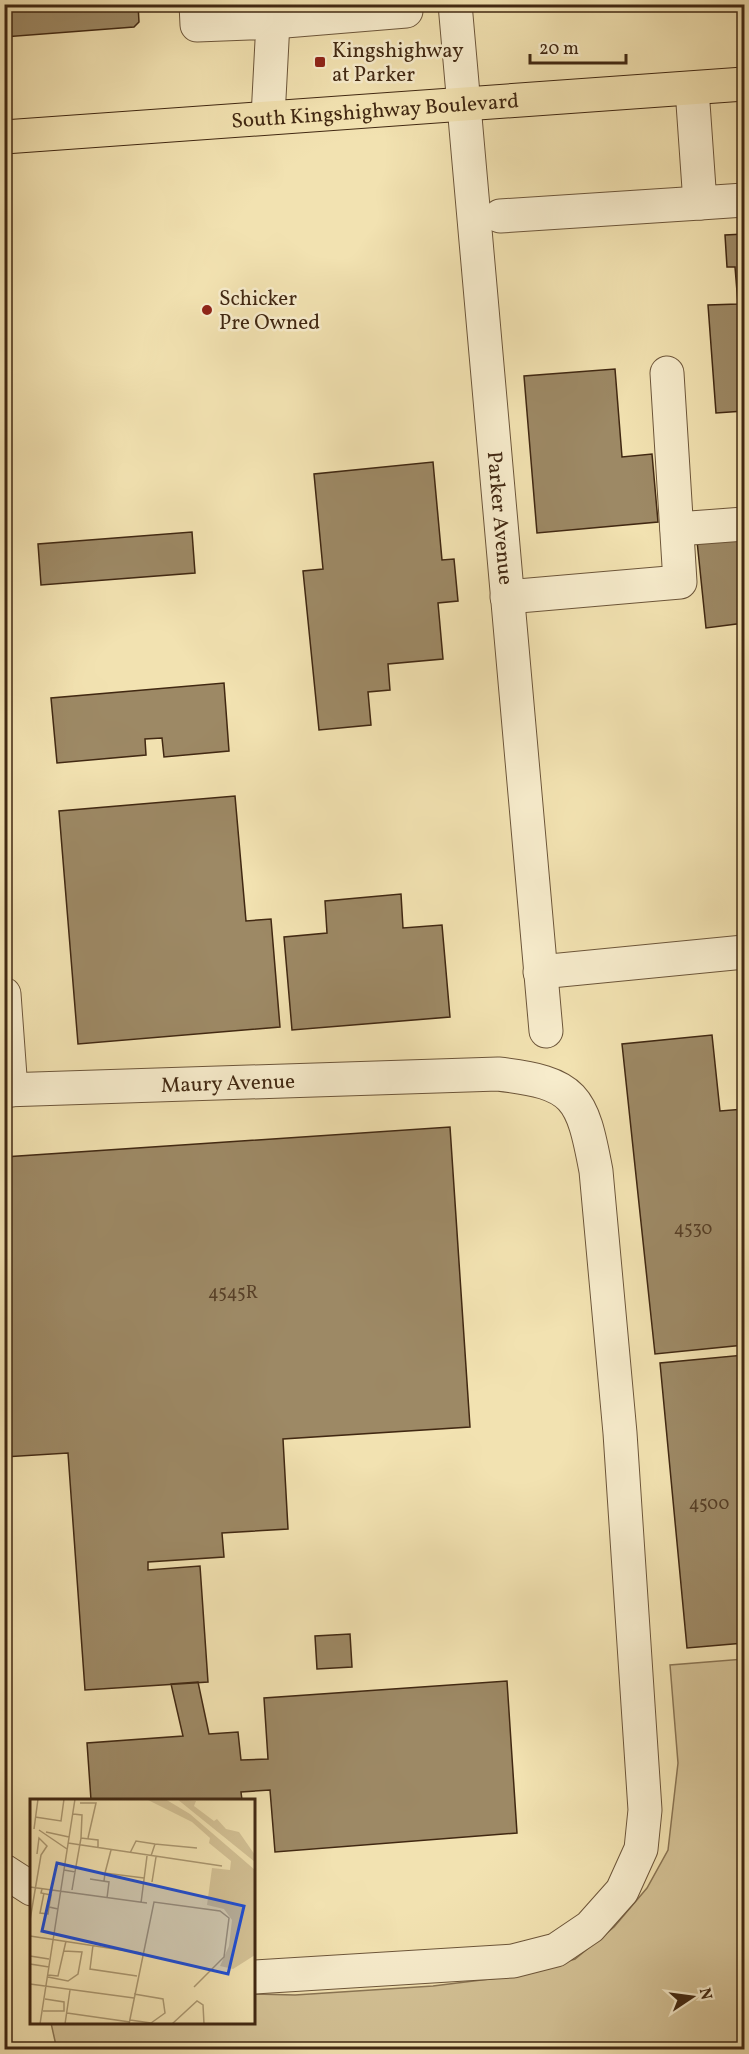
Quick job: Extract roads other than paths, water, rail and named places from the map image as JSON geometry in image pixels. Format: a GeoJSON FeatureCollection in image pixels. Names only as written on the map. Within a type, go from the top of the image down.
{"type":"FeatureCollection","features":[{"type":"Feature","properties":{"kind":"main road","name":"South Kingshighway Boulevard"},"geometry":{"type":"LineString","coordinates":[[4,136],[744,84]]}},
{"type":"Feature","properties":{"kind":"street"},"geometry":{"type":"LineString","coordinates":[[196,4],[197,26],[406,11],[406,4]]}},
{"type":"Feature","properties":{"kind":"street","name":"Parker Avenue"},"geometry":{"type":"LineString","coordinates":[[455,4],[546,1031]]}},
{"type":"Feature","properties":{"kind":"street"},"geometry":{"type":"LineString","coordinates":[[267,117],[273,22]]}},
{"type":"Feature","properties":{"kind":"street"},"geometry":{"type":"LineString","coordinates":[[693,89],[700,203]]}},
{"type":"Feature","properties":{"kind":"street"},"geometry":{"type":"LineString","coordinates":[[500,216],[744,200]]}},
{"type":"Feature","properties":{"kind":"street"},"geometry":{"type":"LineString","coordinates":[[507,597],[680,582],[667,373]]}},
{"type":"Feature","properties":{"kind":"street"},"geometry":{"type":"LineString","coordinates":[[677,528],[744,524]]}},
{"type":"Feature","properties":{"kind":"street"},"geometry":{"type":"LineString","coordinates":[[540,972],[744,952]]}},
{"type":"Feature","properties":{"kind":"street"},"geometry":{"type":"LineString","coordinates":[[4,994],[8,1090]]}},
{"type":"Feature","properties":{"kind":"street","name":"Maury Avenue"},"geometry":{"type":"LineString","coordinates":[[8,1090],[449,1074],[521,1077],[558,1086],[577,1102],[588,1128],[596,1171],[620,1433],[645,1810],[642,1849],[622,1891],[590,1927],[556,1950],[501,1962],[255,1977]]}},
{"type":"Feature","properties":{"kind":"street"},"geometry":{"type":"LineString","coordinates":[[4,1870],[30,1888]]}},
{"type":"Feature","properties":{"kind":"place","name":"Kingshighway at Parker"},"geometry":{"type":"Point","coordinates":[320,62]}},
{"type":"Feature","properties":{"kind":"place","name":"Schicker Pre Owned"},"geometry":{"type":"Point","coordinates":[207,310]}}]}
